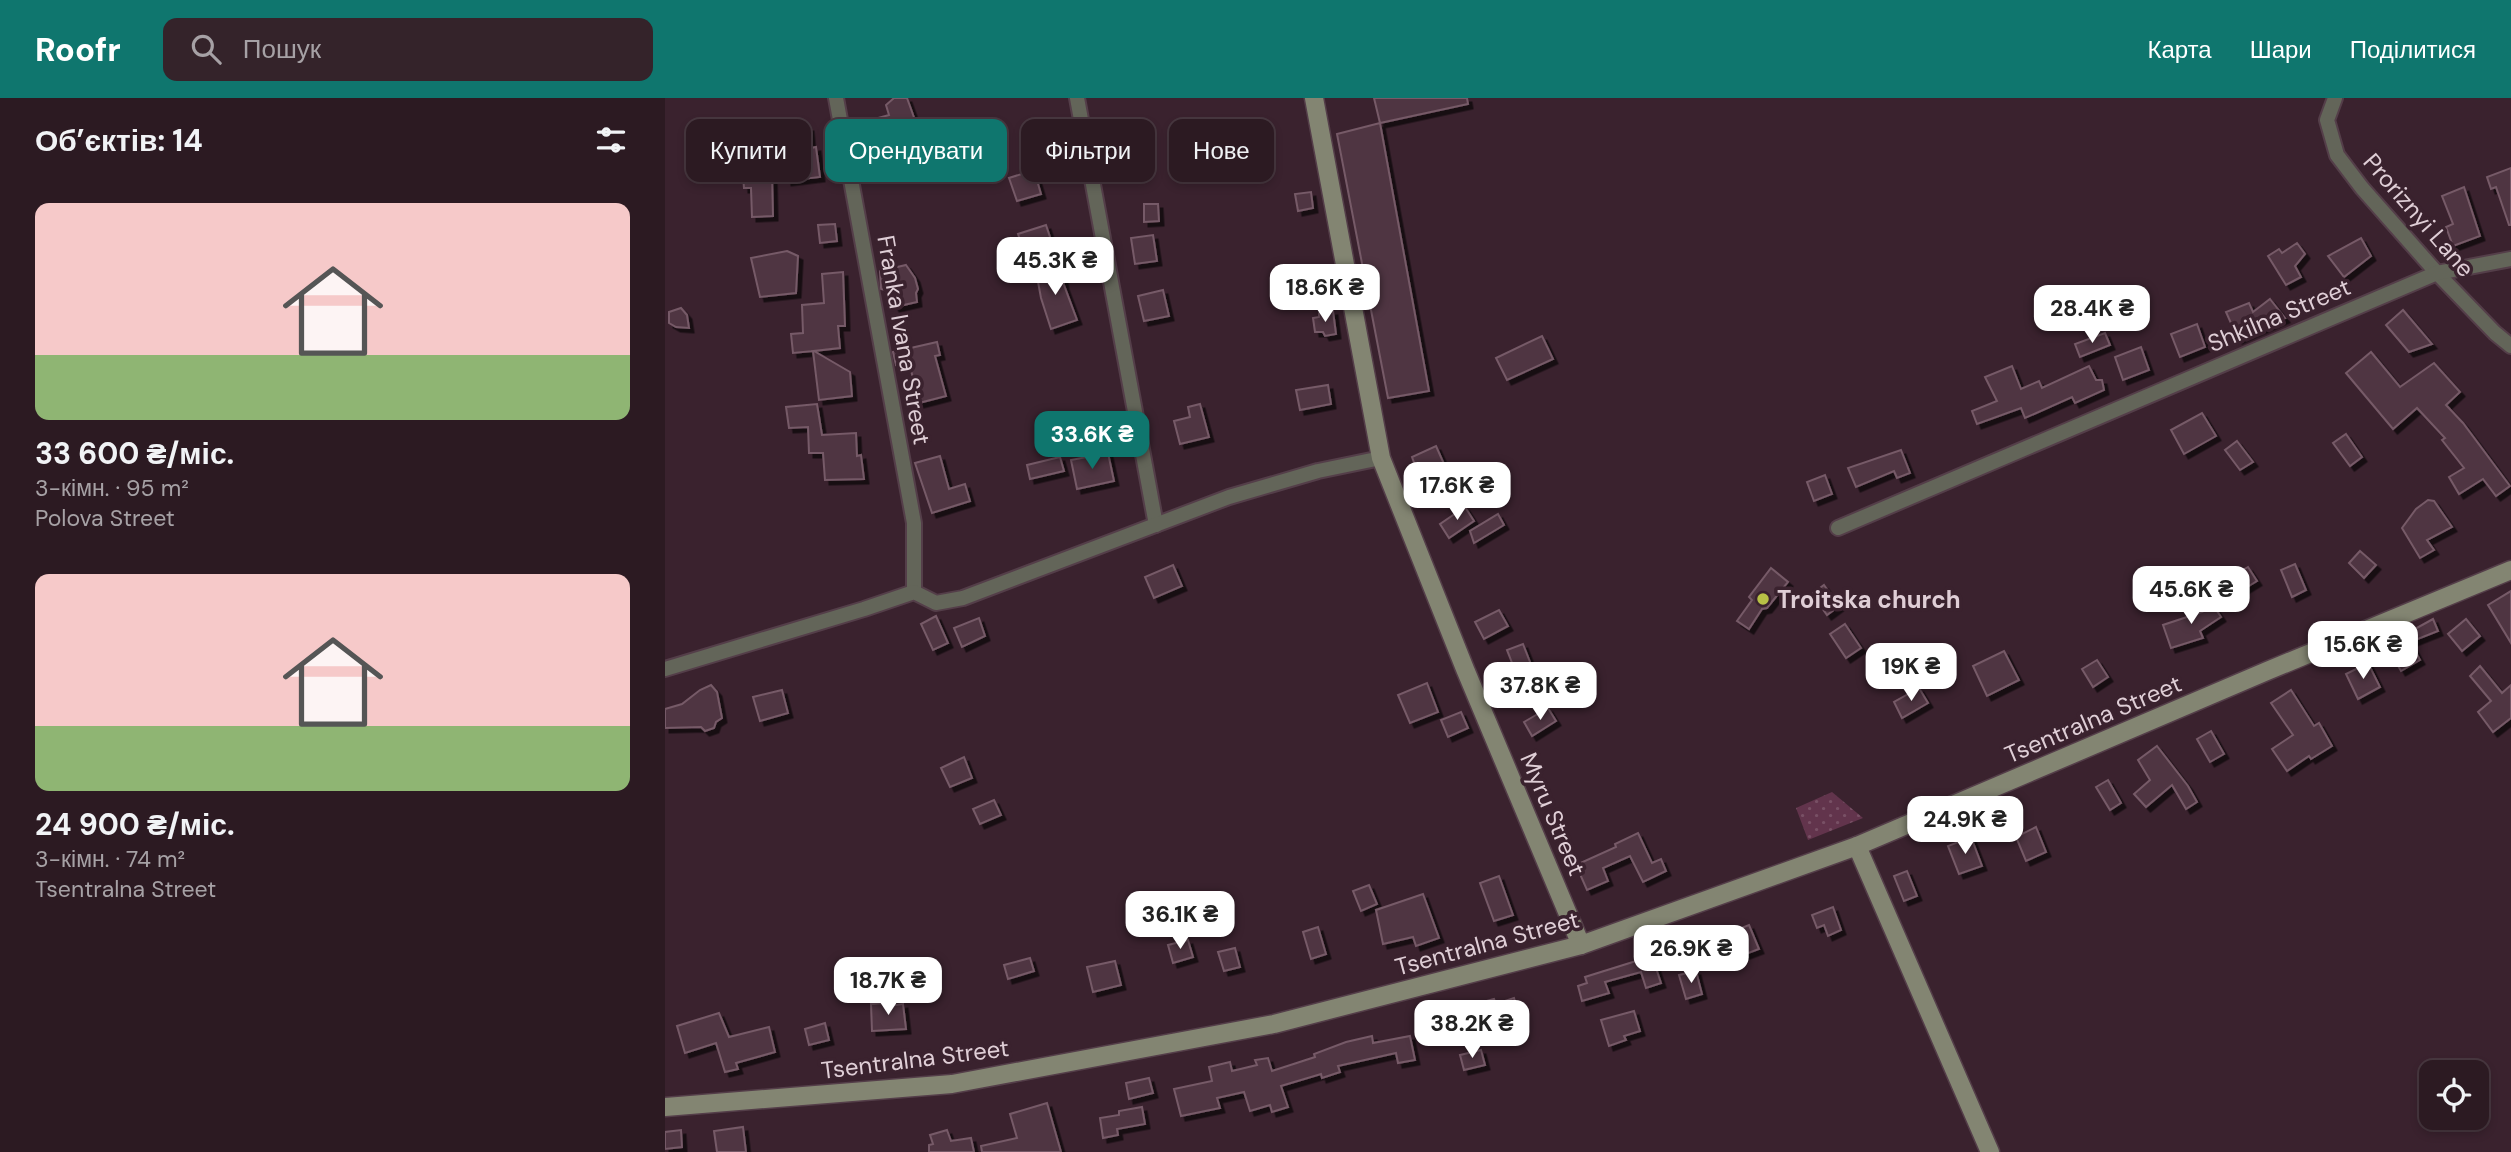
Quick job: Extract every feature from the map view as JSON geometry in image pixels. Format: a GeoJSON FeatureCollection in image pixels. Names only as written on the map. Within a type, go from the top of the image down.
{"type":"FeatureCollection","features":[{"type":"Feature","properties":{"kind":"street","name":"Franka Ivana Street"},"geometry":{"type":"LineString","coordinates":[[836,98],[914,523],[914,592]]}},
{"type":"Feature","properties":{"kind":"street"},"geometry":{"type":"LineString","coordinates":[[1077,98],[1156,525]]}},
{"type":"Feature","properties":{"kind":"street","name":"Myru Street"},"geometry":{"type":"LineString","coordinates":[[1314,98],[1381,458],[1465,669],[1581,945]]}},
{"type":"Feature","properties":{"kind":"street","name":"Proriznyi Lane"},"geometry":{"type":"LineString","coordinates":[[2335,98],[2327,120],[2337,155],[2362,188],[2437,273],[2511,346]]}},
{"type":"Feature","properties":{"kind":"street","name":"Shkilna Street"},"geometry":{"type":"LineString","coordinates":[[1838,528],[2437,273],[2511,259]]}},
{"type":"Feature","properties":{"kind":"street"},"geometry":{"type":"LineString","coordinates":[[665,668],[914,592],[936,603],[963,598],[1229,497],[1306,474],[1381,458]]}},
{"type":"Feature","properties":{"kind":"street","name":"Tsentralna Street"},"geometry":{"type":"LineString","coordinates":[[665,1107],[952,1084],[1274,1024],[1581,945],[1857,846],[2511,570]]}},
{"type":"Feature","properties":{"kind":"street"},"geometry":{"type":"LineString","coordinates":[[1857,846],[1990,1152]]}},
{"type":"Feature","properties":{"kind":"shaded area"},"geometry":{"type":"Polygon","coordinates":[[[1832,792],[1863,818],[1808,840],[1796,808],[1832,792]]]}},
{"type":"Feature","properties":{"kind":"building"},"geometry":{"type":"Polygon","coordinates":[[[894,98],[907,98],[915,119],[875,119],[889,115],[886,105],[894,98]]]}},
{"type":"Feature","properties":{"kind":"building"},"geometry":{"type":"Polygon","coordinates":[[[1374,98],[1467,98],[1468,104],[1380,123],[1374,98]]]}},
{"type":"Feature","properties":{"kind":"building"},"geometry":{"type":"Polygon","coordinates":[[[1380,123],[1429,391],[1388,398],[1337,134],[1380,123]]]}},
{"type":"Feature","properties":{"kind":"building"},"geometry":{"type":"Polygon","coordinates":[[[816,147],[820,177],[811,178],[811,148],[816,147]]]}},
{"type":"Feature","properties":{"kind":"building"},"geometry":{"type":"Polygon","coordinates":[[[2511,168],[2509,225],[2496,187],[2491,189],[2487,177],[2511,168]]]}},
{"type":"Feature","properties":{"kind":"building"},"geometry":{"type":"Polygon","coordinates":[[[1021,174],[1021,182],[1038,182],[1041,194],[1017,201],[1009,178],[1021,174]]]}},
{"type":"Feature","properties":{"kind":"building"},"geometry":{"type":"Polygon","coordinates":[[[744,182],[772,182],[773,216],[752,217],[751,188],[744,188],[744,182]]]}},
{"type":"Feature","properties":{"kind":"building"},"geometry":{"type":"Polygon","coordinates":[[[2464,187],[2480,236],[2453,246],[2446,227],[2453,224],[2442,196],[2464,187]]]}},
{"type":"Feature","properties":{"kind":"building"},"geometry":{"type":"Polygon","coordinates":[[[1311,192],[1313,208],[1298,211],[1295,194],[1311,192]]]}},
{"type":"Feature","properties":{"kind":"building"},"geometry":{"type":"Polygon","coordinates":[[[1144,204],[1158,204],[1159,221],[1144,222],[1144,204]]]}},
{"type":"Feature","properties":{"kind":"building"},"geometry":{"type":"Polygon","coordinates":[[[835,224],[837,241],[820,243],[818,225],[835,224]]]}},
{"type":"Feature","properties":{"kind":"building"},"geometry":{"type":"Polygon","coordinates":[[[1046,225],[1052,243],[1024,252],[1018,234],[1046,225]]]}},
{"type":"Feature","properties":{"kind":"building"},"geometry":{"type":"Polygon","coordinates":[[[1153,235],[1157,261],[1135,264],[1131,238],[1153,235]]]}},
{"type":"Feature","properties":{"kind":"building"},"geometry":{"type":"Polygon","coordinates":[[[2361,238],[2371,256],[2344,277],[2328,256],[2361,238]]]}},
{"type":"Feature","properties":{"kind":"building"},"geometry":{"type":"Polygon","coordinates":[[[2297,243],[2305,254],[2295,266],[2301,277],[2286,285],[2268,256],[2279,249],[2282,253],[2297,243]]]}},
{"type":"Feature","properties":{"kind":"building"},"geometry":{"type":"Polygon","coordinates":[[[787,251],[798,256],[796,293],[760,297],[751,258],[787,251]]]}},
{"type":"Feature","properties":{"kind":"building"},"geometry":{"type":"Polygon","coordinates":[[[906,265],[915,278],[917,302],[895,307],[885,290],[881,289],[880,271],[906,265]]]}},
{"type":"Feature","properties":{"kind":"building"},"geometry":{"type":"Polygon","coordinates":[[[1061,266],[1064,285],[1077,320],[1051,329],[1036,271],[1061,266]]]}},
{"type":"Feature","properties":{"kind":"building"},"geometry":{"type":"Polygon","coordinates":[[[1326,268],[1328,281],[1303,284],[1302,271],[1326,268]]]}},
{"type":"Feature","properties":{"kind":"building"},"geometry":{"type":"Polygon","coordinates":[[[843,272],[845,326],[838,326],[840,348],[814,351],[850,372],[852,396],[819,400],[813,351],[793,353],[791,334],[803,333],[802,305],[824,303],[822,274],[843,272]]]}},
{"type":"Feature","properties":{"kind":"building"},"geometry":{"type":"Polygon","coordinates":[[[1163,290],[1169,316],[1144,321],[1138,296],[1163,290]]]}},
{"type":"Feature","properties":{"kind":"building"},"geometry":{"type":"Polygon","coordinates":[[[2270,299],[2285,318],[2238,339],[2226,312],[2249,303],[2253,312],[2270,299]]]}},
{"type":"Feature","properties":{"kind":"building"},"geometry":{"type":"Polygon","coordinates":[[[681,308],[687,315],[689,328],[676,327],[669,323],[669,312],[681,308]]]}},
{"type":"Feature","properties":{"kind":"building"},"geometry":{"type":"Polygon","coordinates":[[[2403,310],[2432,344],[2409,352],[2386,325],[2403,310]]]}},
{"type":"Feature","properties":{"kind":"building"},"geometry":{"type":"Polygon","coordinates":[[[1333,311],[1336,334],[1325,336],[1323,332],[1315,332],[1313,318],[1319,317],[1319,313],[1333,311]]]}},
{"type":"Feature","properties":{"kind":"building"},"geometry":{"type":"Polygon","coordinates":[[[2197,324],[2205,347],[2180,357],[2171,334],[2197,324]]]}},
{"type":"Feature","properties":{"kind":"building"},"geometry":{"type":"Polygon","coordinates":[[[2105,333],[2110,345],[2080,357],[2075,344],[2105,333]]]}},
{"type":"Feature","properties":{"kind":"building"},"geometry":{"type":"Polygon","coordinates":[[[1542,336],[1553,359],[1507,380],[1496,358],[1542,336]]]}},
{"type":"Feature","properties":{"kind":"building"},"geometry":{"type":"Polygon","coordinates":[[[937,342],[940,355],[935,356],[946,396],[919,403],[909,362],[896,365],[893,352],[937,342]]]}},
{"type":"Feature","properties":{"kind":"building"},"geometry":{"type":"Polygon","coordinates":[[[2141,347],[2149,370],[2123,380],[2115,357],[2141,347]]]}},
{"type":"Feature","properties":{"kind":"building"},"geometry":{"type":"Polygon","coordinates":[[[2371,352],[2400,387],[2434,363],[2460,392],[2446,405],[2463,423],[2510,486],[2496,496],[2483,479],[2459,494],[2449,477],[2464,468],[2442,440],[2445,438],[2417,408],[2393,429],[2346,373],[2371,352]]]}},
{"type":"Feature","properties":{"kind":"building"},"geometry":{"type":"Polygon","coordinates":[[[2012,366],[2021,389],[2039,381],[2042,388],[2089,366],[2096,380],[2102,380],[2104,390],[2075,403],[2072,397],[2025,418],[2021,408],[1977,424],[1972,411],[1997,401],[1985,377],[2012,366]]]}},
{"type":"Feature","properties":{"kind":"building"},"geometry":{"type":"Polygon","coordinates":[[[1328,385],[1331,404],[1300,410],[1296,390],[1328,385]]]}},
{"type":"Feature","properties":{"kind":"building"},"geometry":{"type":"Polygon","coordinates":[[[817,404],[822,435],[856,433],[857,456],[861,455],[864,479],[825,480],[823,453],[809,453],[808,427],[789,428],[786,407],[817,404]]]}},
{"type":"Feature","properties":{"kind":"building"},"geometry":{"type":"Polygon","coordinates":[[[1200,404],[1209,437],[1180,444],[1174,421],[1190,417],[1188,407],[1200,404]]]}},
{"type":"Feature","properties":{"kind":"building"},"geometry":{"type":"Polygon","coordinates":[[[2202,413],[2216,436],[2184,454],[2171,430],[2202,413]]]}},
{"type":"Feature","properties":{"kind":"building"},"geometry":{"type":"Polygon","coordinates":[[[2346,434],[2362,457],[2350,466],[2333,443],[2346,434]]]}},
{"type":"Feature","properties":{"kind":"building"},"geometry":{"type":"Polygon","coordinates":[[[2237,441],[2253,462],[2240,470],[2225,450],[2237,441]]]}},
{"type":"Feature","properties":{"kind":"building"},"geometry":{"type":"Polygon","coordinates":[[[1436,446],[1444,464],[1419,476],[1412,457],[1436,446]]]}},
{"type":"Feature","properties":{"kind":"building"},"geometry":{"type":"Polygon","coordinates":[[[1901,450],[1910,473],[1897,478],[1894,471],[1856,487],[1848,468],[1901,450]]]}},
{"type":"Feature","properties":{"kind":"building"},"geometry":{"type":"Polygon","coordinates":[[[1108,453],[1114,481],[1077,489],[1071,460],[1108,453]]]}},
{"type":"Feature","properties":{"kind":"building"},"geometry":{"type":"Polygon","coordinates":[[[940,456],[949,489],[965,484],[970,501],[932,513],[915,463],[940,456]]]}},
{"type":"Feature","properties":{"kind":"building"},"geometry":{"type":"Polygon","coordinates":[[[1060,457],[1064,471],[1030,479],[1027,465],[1060,457]]]}},
{"type":"Feature","properties":{"kind":"building"},"geometry":{"type":"Polygon","coordinates":[[[1825,475],[1832,494],[1814,501],[1807,482],[1825,475]]]}},
{"type":"Feature","properties":{"kind":"building"},"geometry":{"type":"Polygon","coordinates":[[[2428,500],[2434,501],[2452,527],[2427,540],[2434,550],[2420,558],[2402,528],[2416,509],[2428,500]]]}},
{"type":"Feature","properties":{"kind":"building"},"geometry":{"type":"Polygon","coordinates":[[[1465,507],[1474,521],[1449,538],[1440,524],[1465,507]]]}},
{"type":"Feature","properties":{"kind":"building"},"geometry":{"type":"Polygon","coordinates":[[[1498,514],[1504,525],[1474,543],[1470,531],[1498,514]]]}},
{"type":"Feature","properties":{"kind":"building"},"geometry":{"type":"Polygon","coordinates":[[[2360,551],[2376,565],[2364,578],[2349,563],[2360,551]]]}},
{"type":"Feature","properties":{"kind":"building"},"geometry":{"type":"Polygon","coordinates":[[[2295,564],[2306,590],[2292,597],[2281,570],[2295,564]]]}},
{"type":"Feature","properties":{"kind":"building"},"geometry":{"type":"Polygon","coordinates":[[[1173,565],[1182,586],[1154,598],[1145,577],[1173,565]]]}},
{"type":"Feature","properties":{"kind":"building"},"geometry":{"type":"Polygon","coordinates":[[[2248,567],[2257,581],[2216,606],[2204,589],[2248,567]]]}},
{"type":"Feature","properties":{"kind":"building","name":"Troitska church"},"geometry":{"type":"Polygon","coordinates":[[[1771,568],[1788,582],[1767,608],[1762,609],[1749,629],[1737,621],[1752,600],[1749,597],[1771,568]]]}},
{"type":"Feature","properties":{"kind":"building"},"geometry":{"type":"Polygon","coordinates":[[[1824,585],[1839,606],[1827,615],[1812,594],[1824,585]]]}},
{"type":"Feature","properties":{"kind":"building"},"geometry":{"type":"Polygon","coordinates":[[[2511,591],[2511,643],[2488,605],[2511,591]]]}},
{"type":"Feature","properties":{"kind":"building"},"geometry":{"type":"Polygon","coordinates":[[[2209,599],[2221,617],[2200,631],[2203,638],[2171,648],[2163,625],[2202,612],[2198,607],[2209,599]]]}},
{"type":"Feature","properties":{"kind":"building"},"geometry":{"type":"Polygon","coordinates":[[[1499,610],[1508,626],[1484,639],[1475,622],[1499,610]]]}},
{"type":"Feature","properties":{"kind":"building"},"geometry":{"type":"Polygon","coordinates":[[[936,616],[948,643],[933,650],[921,624],[936,616]]]}},
{"type":"Feature","properties":{"kind":"building"},"geometry":{"type":"Polygon","coordinates":[[[979,618],[985,636],[962,647],[954,628],[979,618]]]}},
{"type":"Feature","properties":{"kind":"building"},"geometry":{"type":"Polygon","coordinates":[[[2433,619],[2438,631],[2410,642],[2420,660],[2401,671],[2386,645],[2433,619]]]}},
{"type":"Feature","properties":{"kind":"building"},"geometry":{"type":"Polygon","coordinates":[[[2466,619],[2480,636],[2462,651],[2448,634],[2466,619]]]}},
{"type":"Feature","properties":{"kind":"building"},"geometry":{"type":"Polygon","coordinates":[[[1845,624],[1861,648],[1846,658],[1830,634],[1845,624]]]}},
{"type":"Feature","properties":{"kind":"building"},"geometry":{"type":"Polygon","coordinates":[[[1523,644],[1537,680],[1507,692],[1500,673],[1514,668],[1507,650],[1523,644]]]}},
{"type":"Feature","properties":{"kind":"building"},"geometry":{"type":"Polygon","coordinates":[[[2004,651],[2019,680],[1987,696],[1973,666],[2004,651]]]}},
{"type":"Feature","properties":{"kind":"building"},"geometry":{"type":"Polygon","coordinates":[[[2097,660],[2108,677],[2093,687],[2082,669],[2097,660]]]}},
{"type":"Feature","properties":{"kind":"building"},"geometry":{"type":"Polygon","coordinates":[[[2368,663],[2380,687],[2358,699],[2346,674],[2368,663]]]}},
{"type":"Feature","properties":{"kind":"building"},"geometry":{"type":"Polygon","coordinates":[[[2480,666],[2502,693],[2511,685],[2511,718],[2493,732],[2478,712],[2491,701],[2470,676],[2480,666]]]}},
{"type":"Feature","properties":{"kind":"building"},"geometry":{"type":"Polygon","coordinates":[[[1427,683],[1438,712],[1410,723],[1398,695],[1427,683]]]}},
{"type":"Feature","properties":{"kind":"building"},"geometry":{"type":"Polygon","coordinates":[[[711,685],[717,692],[722,718],[716,722],[714,728],[705,731],[701,727],[665,728],[665,709],[682,704],[711,685]]]}},
{"type":"Feature","properties":{"kind":"building"},"geometry":{"type":"Polygon","coordinates":[[[1919,688],[1928,703],[1902,718],[1894,702],[1919,688]]]}},
{"type":"Feature","properties":{"kind":"building"},"geometry":{"type":"Polygon","coordinates":[[[782,690],[788,713],[760,721],[753,697],[782,690]]]}},
{"type":"Feature","properties":{"kind":"building"},"geometry":{"type":"Polygon","coordinates":[[[2291,690],[2314,726],[2319,723],[2332,746],[2311,759],[2309,756],[2287,771],[2272,749],[2293,735],[2271,703],[2291,690]]]}},
{"type":"Feature","properties":{"kind":"building"},"geometry":{"type":"Polygon","coordinates":[[[1548,708],[1556,721],[1532,736],[1524,722],[1548,708]]]}},
{"type":"Feature","properties":{"kind":"building"},"geometry":{"type":"Polygon","coordinates":[[[1461,712],[1468,728],[1448,737],[1441,720],[1461,712]]]}},
{"type":"Feature","properties":{"kind":"building"},"geometry":{"type":"Polygon","coordinates":[[[2211,731],[2224,754],[2210,762],[2197,739],[2211,731]]]}},
{"type":"Feature","properties":{"kind":"building"},"geometry":{"type":"Polygon","coordinates":[[[2157,746],[2197,802],[2186,809],[2172,785],[2146,807],[2134,794],[2150,780],[2138,760],[2157,746]]]}},
{"type":"Feature","properties":{"kind":"building"},"geometry":{"type":"Polygon","coordinates":[[[964,757],[972,778],[950,787],[941,768],[964,757]]]}},
{"type":"Feature","properties":{"kind":"building"},"geometry":{"type":"Polygon","coordinates":[[[2108,780],[2121,803],[2110,810],[2096,787],[2108,780]]]}},
{"type":"Feature","properties":{"kind":"building"},"geometry":{"type":"Polygon","coordinates":[[[994,800],[1001,815],[980,824],[973,809],[994,800]]]}},
{"type":"Feature","properties":{"kind":"building"},"geometry":{"type":"Polygon","coordinates":[[[2036,827],[2046,852],[2026,861],[2016,837],[2036,827]]]}},
{"type":"Feature","properties":{"kind":"building"},"geometry":{"type":"Polygon","coordinates":[[[1638,833],[1652,863],[1661,859],[1666,871],[1643,882],[1630,856],[1603,868],[1608,881],[1587,890],[1576,865],[1616,847],[1615,844],[1638,833]]]}},
{"type":"Feature","properties":{"kind":"building"},"geometry":{"type":"Polygon","coordinates":[[[1971,837],[1982,866],[1959,874],[1948,846],[1971,837]]]}},
{"type":"Feature","properties":{"kind":"building"},"geometry":{"type":"Polygon","coordinates":[[[1907,871],[1917,896],[1904,901],[1894,876],[1907,871]]]}},
{"type":"Feature","properties":{"kind":"building"},"geometry":{"type":"Polygon","coordinates":[[[1499,876],[1513,915],[1494,921],[1480,883],[1499,876]]]}},
{"type":"Feature","properties":{"kind":"building"},"geometry":{"type":"Polygon","coordinates":[[[1369,885],[1377,904],[1361,911],[1353,891],[1369,885]]]}},
{"type":"Feature","properties":{"kind":"building"},"geometry":{"type":"Polygon","coordinates":[[[1423,894],[1439,938],[1416,946],[1413,937],[1383,944],[1376,910],[1423,894]]]}},
{"type":"Feature","properties":{"kind":"building"},"geometry":{"type":"Polygon","coordinates":[[[1833,907],[1841,930],[1828,936],[1824,925],[1817,928],[1812,915],[1833,907]]]}},
{"type":"Feature","properties":{"kind":"building"},"geometry":{"type":"Polygon","coordinates":[[[1749,925],[1759,949],[1735,958],[1726,934],[1749,925]]]}},
{"type":"Feature","properties":{"kind":"building"},"geometry":{"type":"Polygon","coordinates":[[[1318,927],[1326,954],[1311,959],[1303,932],[1318,927]]]}},
{"type":"Feature","properties":{"kind":"building"},"geometry":{"type":"Polygon","coordinates":[[[1188,940],[1193,957],[1173,963],[1168,945],[1188,940]]]}},
{"type":"Feature","properties":{"kind":"building"},"geometry":{"type":"Polygon","coordinates":[[[1235,948],[1240,967],[1224,971],[1218,952],[1235,948]]]}},
{"type":"Feature","properties":{"kind":"building"},"geometry":{"type":"Polygon","coordinates":[[[1652,956],[1661,983],[1646,988],[1641,972],[1605,982],[1609,993],[1582,1001],[1578,986],[1587,983],[1585,977],[1652,956]]]}},
{"type":"Feature","properties":{"kind":"building"},"geometry":{"type":"Polygon","coordinates":[[[1030,958],[1034,971],[1008,979],[1004,965],[1030,958]]]}},
{"type":"Feature","properties":{"kind":"building"},"geometry":{"type":"Polygon","coordinates":[[[1115,961],[1121,985],[1093,992],[1087,967],[1115,961]]]}},
{"type":"Feature","properties":{"kind":"building"},"geometry":{"type":"Polygon","coordinates":[[[1696,971],[1702,994],[1686,999],[1679,975],[1696,971]]]}},
{"type":"Feature","properties":{"kind":"building"},"geometry":{"type":"Polygon","coordinates":[[[1514,998],[1521,1022],[1467,1039],[1461,1017],[1485,1010],[1483,1002],[1494,999],[1496,1004],[1514,998]]]}},
{"type":"Feature","properties":{"kind":"building"},"geometry":{"type":"Polygon","coordinates":[[[887,1003],[887,1006],[903,1004],[906,1029],[872,1031],[871,1004],[887,1003]]]}},
{"type":"Feature","properties":{"kind":"building"},"geometry":{"type":"Polygon","coordinates":[[[1634,1011],[1640,1031],[1624,1036],[1626,1040],[1609,1046],[1601,1020],[1634,1011]]]}},
{"type":"Feature","properties":{"kind":"building"},"geometry":{"type":"Polygon","coordinates":[[[719,1013],[729,1037],[769,1027],[775,1052],[736,1063],[738,1069],[725,1072],[716,1043],[685,1053],[677,1026],[719,1013]]]}},
{"type":"Feature","properties":{"kind":"building"},"geometry":{"type":"Polygon","coordinates":[[[825,1023],[829,1040],[809,1045],[805,1029],[825,1023]]]}},
{"type":"Feature","properties":{"kind":"building"},"geometry":{"type":"Polygon","coordinates":[[[1372,1036],[1373,1043],[1410,1036],[1415,1060],[1398,1063],[1396,1053],[1338,1066],[1340,1072],[1322,1078],[1321,1074],[1281,1086],[1288,1107],[1272,1112],[1270,1105],[1250,1111],[1244,1092],[1217,1098],[1220,1108],[1181,1116],[1174,1089],[1212,1081],[1209,1067],[1230,1062],[1232,1071],[1257,1065],[1255,1060],[1268,1058],[1272,1071],[1315,1057],[1314,1054],[1346,1042],[1372,1036]]]}},
{"type":"Feature","properties":{"kind":"building"},"geometry":{"type":"Polygon","coordinates":[[[1481,1050],[1485,1065],[1464,1070],[1460,1055],[1481,1050]]]}},
{"type":"Feature","properties":{"kind":"building"},"geometry":{"type":"Polygon","coordinates":[[[1149,1078],[1153,1093],[1129,1099],[1126,1083],[1149,1078]]]}},
{"type":"Feature","properties":{"kind":"building"},"geometry":{"type":"Polygon","coordinates":[[[1047,1103],[1061,1152],[982,1152],[981,1146],[1017,1138],[1010,1114],[1047,1103]]]}},
{"type":"Feature","properties":{"kind":"building"},"geometry":{"type":"Polygon","coordinates":[[[1142,1107],[1145,1124],[1117,1129],[1118,1135],[1103,1138],[1100,1118],[1142,1107]]]}},
{"type":"Feature","properties":{"kind":"building"},"geometry":{"type":"Polygon","coordinates":[[[743,1127],[746,1152],[717,1152],[714,1131],[743,1127]]]}},
{"type":"Feature","properties":{"kind":"building"},"geometry":{"type":"Polygon","coordinates":[[[681,1130],[682,1147],[665,1149],[665,1132],[681,1130]]]}},
{"type":"Feature","properties":{"kind":"building"},"geometry":{"type":"Polygon","coordinates":[[[947,1130],[951,1141],[971,1138],[974,1152],[929,1152],[929,1145],[933,1144],[930,1135],[947,1130]]]}},
{"type":"Feature","properties":{"kind":"place","name":"Troitska church"},"geometry":{"type":"Point","coordinates":[1763,599]}}]}
